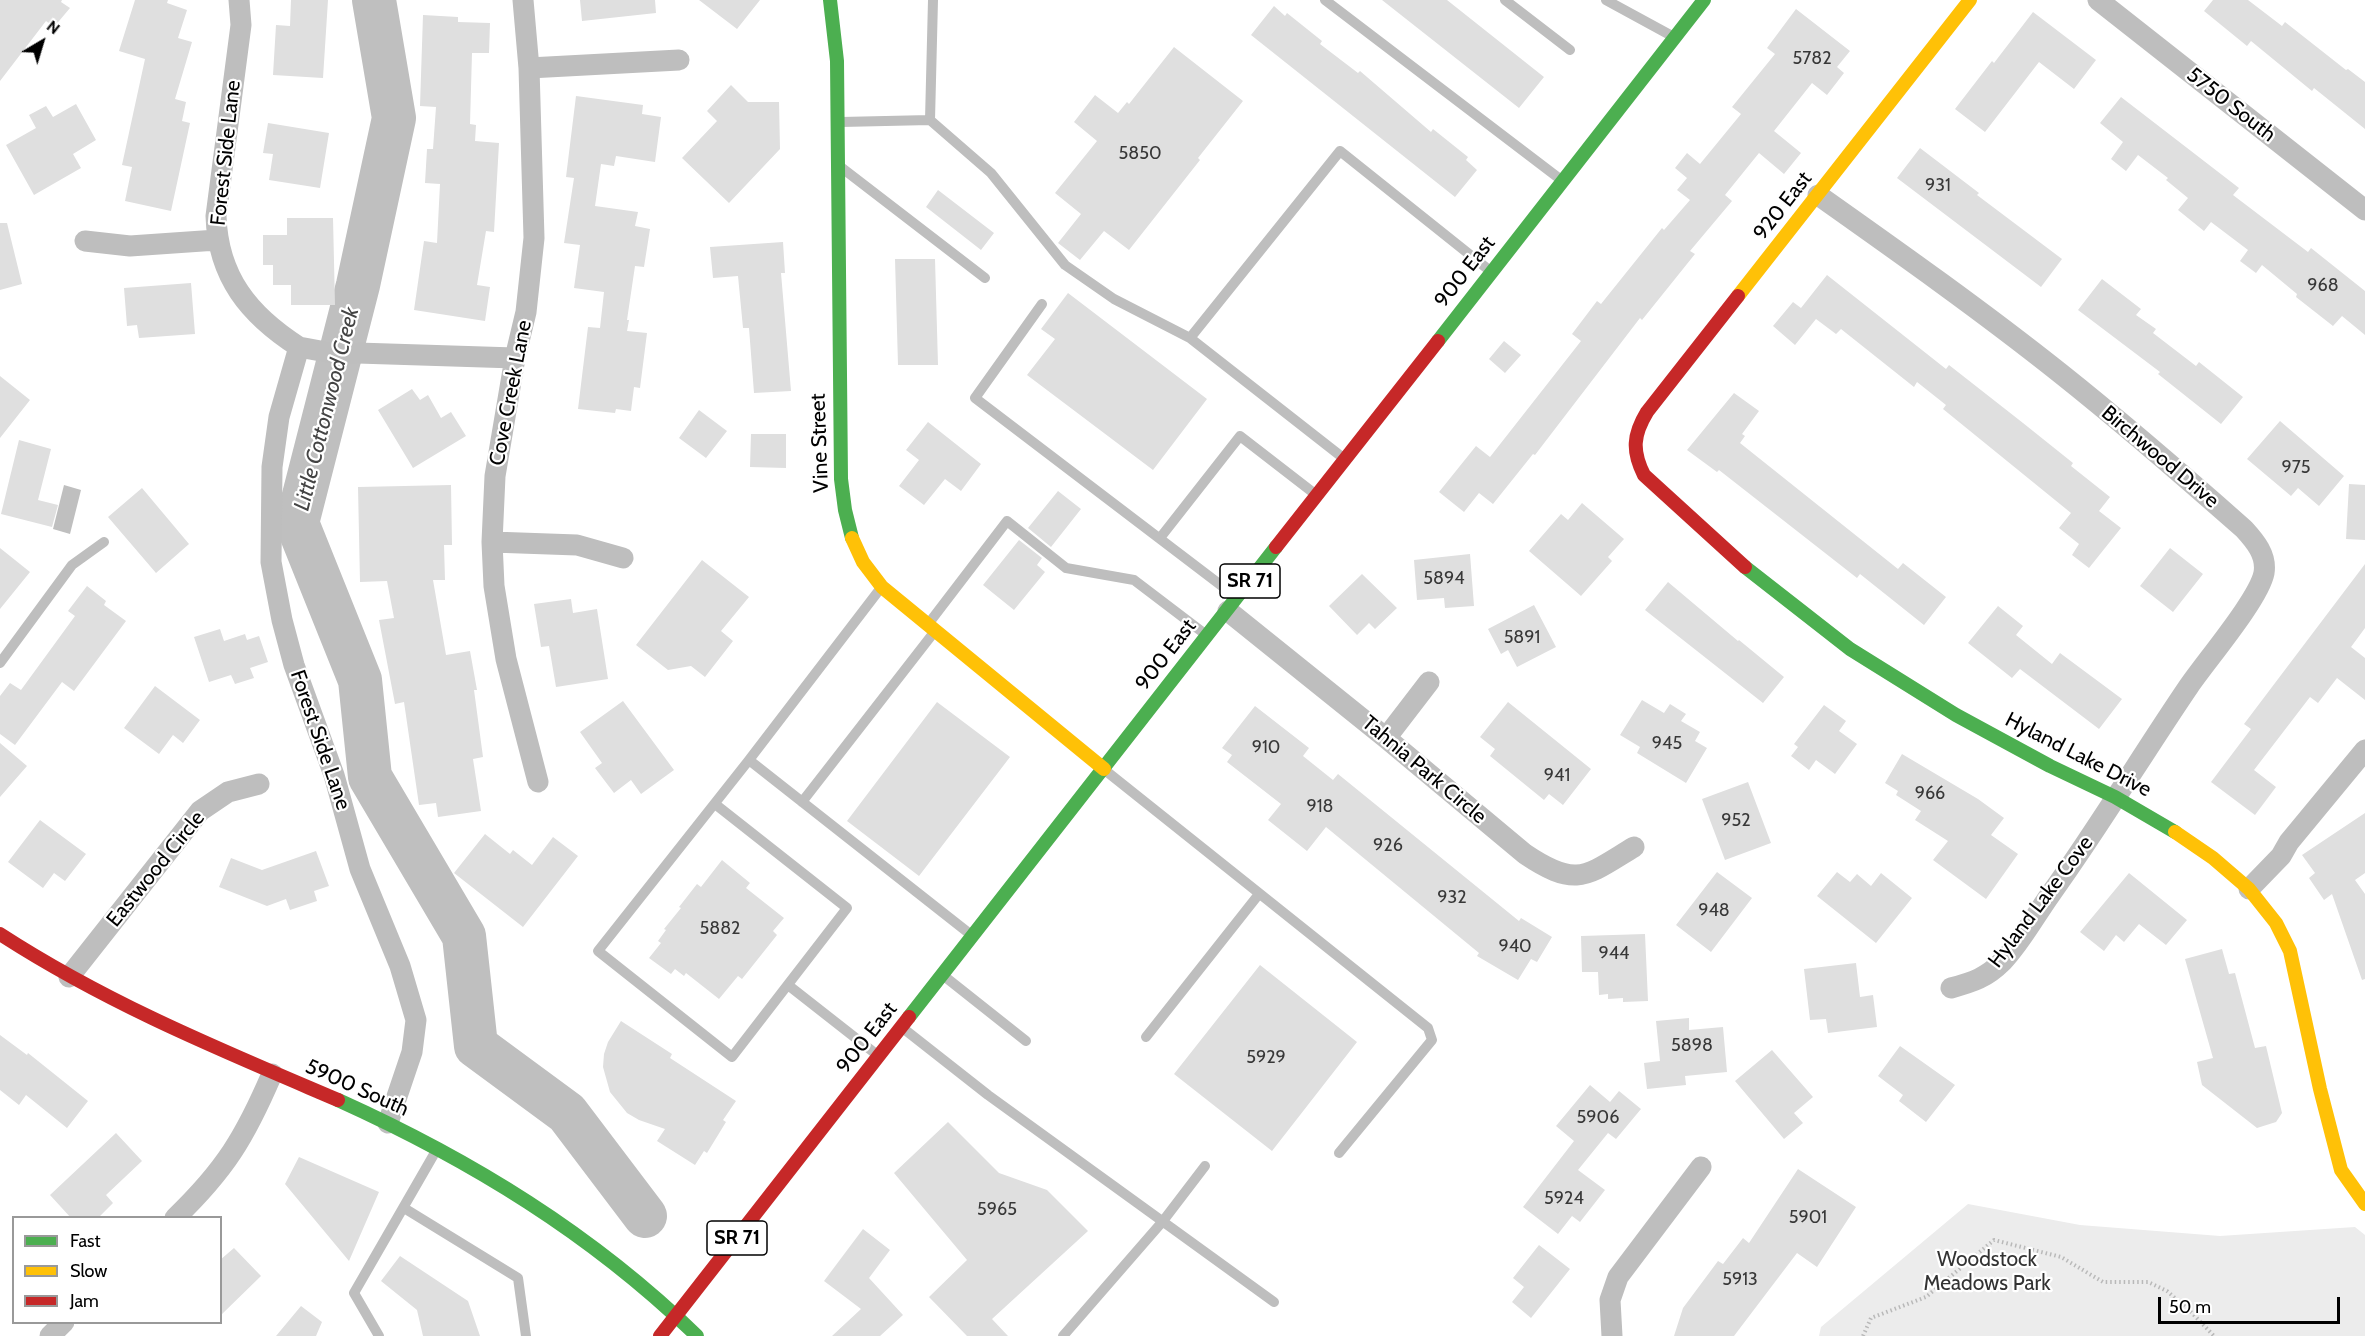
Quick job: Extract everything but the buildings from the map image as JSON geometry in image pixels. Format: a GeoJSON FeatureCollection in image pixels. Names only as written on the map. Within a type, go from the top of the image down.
{"type":"FeatureCollection","features":[{"type":"Feature","properties":{"kind":"street","name":"Forest Side Lane"},"geometry":{"type":"LineString","coordinates":[[239,0],[241,25],[216,216],[217,240],[235,286],[252,311],[273,331],[299,347],[326,352],[515,358]]}},
{"type":"Feature","properties":{"kind":"street","name":"Cove Creek Lane"},"geometry":{"type":"LineString","coordinates":[[523,0],[529,68],[534,238],[526,312],[515,358],[495,476],[492,543],[494,586],[506,659],[538,782]]}},
{"type":"Feature","properties":{"kind":"street","name":"Vine Street"},"geometry":{"type":"LineString","coordinates":[[831,0],[835,31],[837,122],[841,479],[843,506],[856,553],[882,587],[1104,769]]}},
{"type":"Feature","properties":{"kind":"street","name":"900 East"},"geometry":{"type":"LineString","coordinates":[[660,1336],[1704,0]]}},
{"type":"Feature","properties":{"kind":"street","name":"920 East"},"geometry":{"type":"LineString","coordinates":[[1633,441],[1638,426],[1647,412],[1970,0]]}},
{"type":"Feature","properties":{"kind":"street","name":"5750 South"},"geometry":{"type":"LineString","coordinates":[[2098,0],[2365,210]]}},
{"type":"Feature","properties":{"kind":"street"},"geometry":{"type":"LineString","coordinates":[[529,68],[679,60]]}},
{"type":"Feature","properties":{"kind":"street","name":"Birchwood Drive"},"geometry":{"type":"LineString","coordinates":[[1818,195],[1964,299],[2061,373],[2244,529],[2260,550],[2264,560],[2261,581],[2115,797]]}},
{"type":"Feature","properties":{"kind":"street"},"geometry":{"type":"LineString","coordinates":[[85,241],[130,246],[217,240]]}},
{"type":"Feature","properties":{"kind":"street","name":"Forest Side Lane"},"geometry":{"type":"LineString","coordinates":[[299,347],[279,417],[272,467],[271,562],[282,620],[294,665],[334,775],[360,869],[400,966],[416,1020],[412,1052],[388,1123]]}},
{"type":"Feature","properties":{"kind":"street","name":"Hyland Lake Drive"},"geometry":{"type":"LineString","coordinates":[[1633,441],[1635,458],[1644,475],[1739,562],[1850,649],[1956,715],[2050,766],[2160,821],[2213,858],[2249,889],[2276,923],[2290,951],[2320,1089],[2341,1170],[2365,1204]]}},
{"type":"Feature","properties":{"kind":"street"},"geometry":{"type":"LineString","coordinates":[[492,543],[577,545],[622,558]]}},
{"type":"Feature","properties":{"kind":"street","name":"Tahnia Park Circle"},"geometry":{"type":"LineString","coordinates":[[1233,604],[1386,738],[1525,854],[1548,869],[1570,876],[1590,873],[1634,847]]}},
{"type":"Feature","properties":{"kind":"street"},"geometry":{"type":"LineString","coordinates":[[1386,738],[1429,682]]}},
{"type":"Feature","properties":{"kind":"street"},"geometry":{"type":"LineString","coordinates":[[2249,889],[2281,856],[2289,842],[2365,750]]}},
{"type":"Feature","properties":{"kind":"street","name":"Eastwood Circle"},"geometry":{"type":"LineString","coordinates":[[69,977],[200,811],[228,792],[259,784]]}},
{"type":"Feature","properties":{"kind":"street","name":"Hyland Lake Cove"},"geometry":{"type":"LineString","coordinates":[[1951,988],[1980,980],[2003,961],[2094,832],[2115,797]]}},
{"type":"Feature","properties":{"kind":"street","name":"5900 South"},"geometry":{"type":"LineString","coordinates":[[0,934],[69,977],[115,1001],[272,1074],[388,1123],[438,1148],[511,1191],[584,1240],[636,1279],[677,1315]]}},
{"type":"Feature","properties":{"kind":"street"},"geometry":{"type":"LineString","coordinates":[[177,1216],[217,1174],[237,1147],[251,1124],[272,1074]]}},
{"type":"Feature","properties":{"kind":"street"},"geometry":{"type":"LineString","coordinates":[[1612,1336],[1610,1300],[1618,1277],[1701,1167]]}},
{"type":"Feature","properties":{"kind":"street"},"geometry":{"type":"LineString","coordinates":[[677,1315],[697,1336]]}},
{"type":"Feature","properties":{"kind":"street"},"geometry":{"type":"LineString","coordinates":[[50,1336],[63,1324]]}},
{"type":"Feature","properties":{"kind":"lane"},"geometry":{"type":"LineString","coordinates":[[930,120],[933,0]]}},
{"type":"Feature","properties":{"kind":"lane"},"geometry":{"type":"LineString","coordinates":[[1325,0],[1563,181]]}},
{"type":"Feature","properties":{"kind":"lane"},"geometry":{"type":"LineString","coordinates":[[1505,0],[1570,50]]}},
{"type":"Feature","properties":{"kind":"lane"},"geometry":{"type":"LineString","coordinates":[[1606,0],[1674,37]]}},
{"type":"Feature","properties":{"kind":"lane"},"geometry":{"type":"LineString","coordinates":[[837,122],[930,120],[991,173],[1065,266],[1114,299],[1190,338],[1346,459]]}},
{"type":"Feature","properties":{"kind":"lane"},"geometry":{"type":"LineString","coordinates":[[1190,338],[1340,151],[1492,272]]}},
{"type":"Feature","properties":{"kind":"lane"},"geometry":{"type":"LineString","coordinates":[[837,165],[985,278]]}},
{"type":"Feature","properties":{"kind":"lane"},"geometry":{"type":"LineString","coordinates":[[1042,304],[975,398],[1160,538],[1233,604]]}},
{"type":"Feature","properties":{"kind":"lane"},"geometry":{"type":"LineString","coordinates":[[1160,538],[1240,436],[1317,496]]}},
{"type":"Feature","properties":{"kind":"lane"},"geometry":{"type":"LineString","coordinates":[[802,802],[1007,521],[1066,568],[1134,580],[1208,636]]}},
{"type":"Feature","properties":{"kind":"lane"},"geometry":{"type":"LineString","coordinates":[[0,663],[72,565],[104,542]]}},
{"type":"Feature","properties":{"kind":"lane"},"geometry":{"type":"LineString","coordinates":[[714,804],[847,908],[732,1057],[598,951],[882,587]]}},
{"type":"Feature","properties":{"kind":"lane"},"geometry":{"type":"LineString","coordinates":[[748,760],[973,936]]}},
{"type":"Feature","properties":{"kind":"lane"},"geometry":{"type":"LineString","coordinates":[[1104,769],[1428,1028],[1432,1040],[1339,1154]]}},
{"type":"Feature","properties":{"kind":"lane"},"geometry":{"type":"LineString","coordinates":[[1146,1037],[1259,894]]}},
{"type":"Feature","properties":{"kind":"lane"},"geometry":{"type":"LineString","coordinates":[[943,975],[1026,1041]]}},
{"type":"Feature","properties":{"kind":"lane"},"geometry":{"type":"LineString","coordinates":[[788,985],[879,1056]]}},
{"type":"Feature","properties":{"kind":"lane"},"geometry":{"type":"LineString","coordinates":[[902,1027],[988,1095],[1274,1302]]}},
{"type":"Feature","properties":{"kind":"lane"},"geometry":{"type":"LineString","coordinates":[[379,1336],[354,1293],[438,1148]]}},
{"type":"Feature","properties":{"kind":"lane"},"geometry":{"type":"LineString","coordinates":[[1063,1336],[1163,1221],[1205,1166]]}},
{"type":"Feature","properties":{"kind":"lane"},"geometry":{"type":"LineString","coordinates":[[404,1208],[518,1278],[526,1336]]}},
{"type":"Feature","properties":{"kind":"path"},"geometry":{"type":"LineString","coordinates":[[1863,1336],[1871,1318],[1926,1297],[1994,1240],[2061,1257],[2103,1282],[2148,1282],[2167,1291],[2214,1336]]}},
{"type":"Feature","properties":{"kind":"green space","name":"Woodstock Meadows Park"},"geometry":{"type":"Polygon","coordinates":[[[1968,1204],[2080,1225],[2220,1236],[2355,1227],[2365,1235],[2365,1336],[1819,1336],[1821,1327],[1968,1204]]]}},
{"type":"Feature","properties":{"kind":"shaded area"},"geometry":{"type":"Polygon","coordinates":[[[64,485],[81,490],[70,534],[53,529],[64,485]]]}},
{"type":"Feature","properties":{"kind":"waterway","name":"Little Cottonwood Creek"},"geometry":{"type":"LineString","coordinates":[[374,0],[394,118],[358,285],[297,523],[360,680],[370,777],[464,936],[476,1046],[567,1113],[645,1216]]}},
{"type":"Feature","properties":{"kind":"traffic: fast"},"geometry":{"type":"LineString","coordinates":[[830,0],[837,61],[841,479],[852,538]]}},
{"type":"Feature","properties":{"kind":"traffic: fast"},"geometry":{"type":"LineString","coordinates":[[1438,341],[1704,0]]}},
{"type":"Feature","properties":{"kind":"traffic: fast"},"geometry":{"type":"LineString","coordinates":[[909,1017],[1276,547]]}},
{"type":"Feature","properties":{"kind":"traffic: fast"},"geometry":{"type":"LineString","coordinates":[[1745,567],[1850,649],[1956,715],[2050,766],[2115,797],[2175,832]]}},
{"type":"Feature","properties":{"kind":"traffic: fast"},"geometry":{"type":"LineString","coordinates":[[338,1100],[435,1148],[528,1202],[615,1265],[697,1336]]}},
{"type":"Feature","properties":{"kind":"traffic: slow"},"geometry":{"type":"LineString","coordinates":[[1738,296],[1970,0]]}},
{"type":"Feature","properties":{"kind":"traffic: slow"},"geometry":{"type":"LineString","coordinates":[[852,538],[863,562],[882,587],[1104,769]]}},
{"type":"Feature","properties":{"kind":"traffic: slow"},"geometry":{"type":"LineString","coordinates":[[2175,832],[2213,858],[2249,889],[2276,923],[2290,951],[2320,1089],[2341,1170],[2365,1204]]}},
{"type":"Feature","properties":{"kind":"traffic: jam"},"geometry":{"type":"LineString","coordinates":[[1738,296],[1647,412],[1639,428],[1636,451],[1644,475],[1745,567]]}},
{"type":"Feature","properties":{"kind":"traffic: jam"},"geometry":{"type":"LineString","coordinates":[[1276,547],[1438,341]]}},
{"type":"Feature","properties":{"kind":"traffic: jam"},"geometry":{"type":"LineString","coordinates":[[0,934],[124,1004],[208,1044],[338,1100]]}},
{"type":"Feature","properties":{"kind":"traffic: jam"},"geometry":{"type":"LineString","coordinates":[[660,1336],[909,1017]]}}]}
